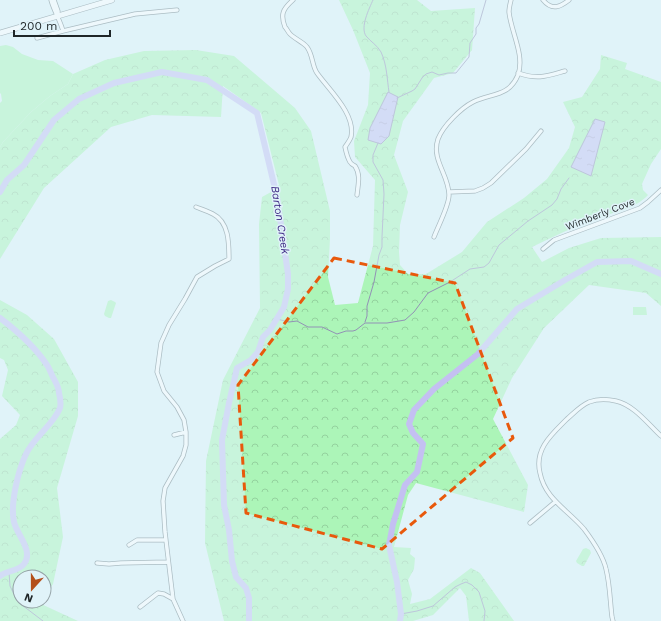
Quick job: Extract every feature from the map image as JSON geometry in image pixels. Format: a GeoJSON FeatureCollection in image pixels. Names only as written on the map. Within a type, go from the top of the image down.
{"type":"FeatureCollection","features":[{"type":"Feature","properties":{"kind":"street"},"geometry":{"type":"LineString","coordinates":[[51,0],[58,16]]}},
{"type":"Feature","properties":{"kind":"street"},"geometry":{"type":"LineString","coordinates":[[54,0],[63,31]]}},
{"type":"Feature","properties":{"kind":"street"},"geometry":{"type":"LineString","coordinates":[[0,33],[112,0]]}},
{"type":"Feature","properties":{"kind":"street"},"geometry":{"type":"LineString","coordinates":[[292,0],[282,13],[289,34],[307,47],[317,73],[334,93],[346,112],[352,128],[351,138],[345,147],[346,154],[357,171],[359,180],[357,195]]}},
{"type":"Feature","properties":{"kind":"street"},"geometry":{"type":"LineString","coordinates":[[434,237],[449,199],[449,192],[437,157],[436,148],[442,131],[465,107],[477,100],[499,94],[511,86],[518,73],[520,63],[519,55],[509,10],[511,0]]}},
{"type":"Feature","properties":{"kind":"street"},"geometry":{"type":"LineString","coordinates":[[543,0],[550,6],[556,7],[569,0]]}},
{"type":"Feature","properties":{"kind":"street"},"geometry":{"type":"LineString","coordinates":[[37,38],[135,14],[178,10]]}},
{"type":"Feature","properties":{"kind":"street"},"geometry":{"type":"LineString","coordinates":[[518,73],[538,78],[566,71]]}},
{"type":"Feature","properties":{"kind":"street"},"geometry":{"type":"LineString","coordinates":[[449,192],[475,191],[491,183],[526,150],[541,131]]}},
{"type":"Feature","properties":{"kind":"street","name":"Wimberly Cove"},"geometry":{"type":"LineString","coordinates":[[543,249],[554,240],[635,211],[661,190]]}},
{"type":"Feature","properties":{"kind":"street"},"geometry":{"type":"LineString","coordinates":[[183,621],[173,599],[168,562],[163,501],[165,488],[183,456],[186,445],[186,432],[184,420],[177,407],[164,391],[157,372],[161,343],[169,325],[185,300],[197,277],[229,259],[228,242],[224,224],[214,214],[196,207]]}},
{"type":"Feature","properties":{"kind":"street"},"geometry":{"type":"LineString","coordinates":[[613,621],[606,567],[593,542],[583,528],[555,502],[542,482],[539,470],[539,459],[542,448],[556,430],[582,406],[598,400],[609,399],[625,404],[637,412],[661,436]]}},
{"type":"Feature","properties":{"kind":"street"},"geometry":{"type":"LineString","coordinates":[[174,435],[186,432]]}},
{"type":"Feature","properties":{"kind":"street"},"geometry":{"type":"LineString","coordinates":[[530,523],[555,502]]}},
{"type":"Feature","properties":{"kind":"street"},"geometry":{"type":"LineString","coordinates":[[129,545],[137,540],[166,540]]}},
{"type":"Feature","properties":{"kind":"street"},"geometry":{"type":"LineString","coordinates":[[97,563],[168,562]]}},
{"type":"Feature","properties":{"kind":"street"},"geometry":{"type":"LineString","coordinates":[[140,607],[158,593],[164,594],[173,599]]}},
{"type":"Feature","properties":{"kind":"highlighted area"},"geometry":{"type":"Polygon","coordinates":[[[334,258],[455,283],[513,438],[382,549],[246,513],[238,385],[334,258]]]}},
{"type":"Feature","properties":{"kind":"green space"},"geometry":{"type":"Polygon","coordinates":[[[339,0],[417,0],[431,11],[475,8],[472,50],[453,73],[434,78],[403,121],[394,155],[408,192],[400,225],[399,252],[400,265],[408,274],[426,274],[462,252],[487,222],[524,198],[547,179],[569,148],[575,127],[563,102],[582,97],[600,69],[601,55],[627,63],[625,69],[661,82],[661,149],[651,164],[642,184],[643,190],[648,195],[630,207],[587,222],[532,247],[542,262],[569,248],[601,238],[661,237],[661,306],[646,293],[589,285],[544,328],[512,378],[493,419],[528,485],[524,512],[416,483],[408,495],[394,547],[411,548],[410,554],[415,558],[414,569],[408,580],[412,594],[410,604],[430,599],[471,568],[480,573],[514,621],[469,621],[466,596],[460,588],[433,615],[413,621],[224,621],[205,543],[206,461],[223,380],[260,308],[259,224],[262,197],[279,185],[261,113],[223,86],[221,117],[152,115],[111,127],[44,188],[0,259],[0,147],[31,112],[50,96],[68,84],[73,74],[105,60],[144,51],[196,50],[234,56],[295,108],[311,131],[330,211],[328,277],[335,305],[358,303],[373,246],[375,180],[355,157],[354,141],[368,105],[370,73],[339,0]]]}},
{"type":"Feature","properties":{"kind":"green space"},"geometry":{"type":"Polygon","coordinates":[[[6,45],[13,47],[22,54],[38,60],[53,61],[73,74],[68,84],[50,96],[31,112],[0,147],[0,103],[2,101],[0,93],[0,46],[6,45]]]}},
{"type":"Feature","properties":{"kind":"green space"},"geometry":{"type":"Polygon","coordinates":[[[0,300],[27,315],[54,339],[78,382],[78,416],[57,488],[63,537],[53,584],[52,585],[52,569],[12,569],[12,609],[52,609],[78,621],[0,621],[0,439],[16,425],[20,415],[2,396],[8,370],[4,360],[0,358],[0,300]]]}},
{"type":"Feature","properties":{"kind":"green space"},"geometry":{"type":"Polygon","coordinates":[[[111,300],[116,303],[111,318],[109,318],[104,314],[108,301],[111,300]]]}},
{"type":"Feature","properties":{"kind":"green space"},"geometry":{"type":"Polygon","coordinates":[[[633,307],[646,307],[647,315],[633,315],[633,307]]]}},
{"type":"Feature","properties":{"kind":"green space"},"geometry":{"type":"Polygon","coordinates":[[[586,548],[590,550],[591,553],[584,566],[582,566],[576,561],[583,549],[586,548]]]}},
{"type":"Feature","properties":{"kind":"water"},"geometry":{"type":"Polygon","coordinates":[[[388,92],[398,97],[389,136],[381,144],[368,140],[370,128],[388,92]]]}},
{"type":"Feature","properties":{"kind":"water"},"geometry":{"type":"Polygon","coordinates":[[[595,119],[605,122],[591,176],[571,167],[595,119]]]}},
{"type":"Feature","properties":{"kind":"waterway"},"geometry":{"type":"LineString","coordinates":[[373,0],[366,18],[364,32],[381,52],[386,67],[389,92]]}},
{"type":"Feature","properties":{"kind":"waterway"},"geometry":{"type":"LineString","coordinates":[[397,98],[415,89],[426,74],[432,72],[439,75],[456,73],[469,57],[470,43],[476,34],[476,28],[479,24],[486,0]]}},
{"type":"Feature","properties":{"kind":"waterway","name":"Barton Creek"},"geometry":{"type":"LineString","coordinates":[[0,192],[7,180],[24,165],[54,120],[79,99],[114,83],[162,72],[207,80],[257,113],[277,197],[288,274],[288,289],[284,307],[270,330],[263,337],[258,352],[251,360],[237,368],[222,440],[224,505],[229,530],[232,561],[236,577],[246,588],[249,598],[249,621]]}},
{"type":"Feature","properties":{"kind":"waterway"},"geometry":{"type":"LineString","coordinates":[[365,322],[367,316],[367,306],[382,247],[384,194],[383,180],[373,162],[373,155],[378,143]]}},
{"type":"Feature","properties":{"kind":"waterway"},"geometry":{"type":"LineString","coordinates":[[277,319],[289,322],[297,321],[308,327],[322,327],[337,334],[356,330],[365,323],[387,323],[405,320],[414,312],[428,293],[450,282],[470,269],[484,267],[489,263],[499,245],[528,221],[552,205],[569,178]]}},
{"type":"Feature","properties":{"kind":"waterway","name":"Barton Creek"},"geometry":{"type":"LineString","coordinates":[[400,621],[401,614],[397,582],[389,545],[393,524],[405,485],[417,472],[423,444],[413,433],[409,424],[414,410],[434,389],[478,354],[517,309],[597,262],[631,261],[661,274]]}},
{"type":"Feature","properties":{"kind":"waterway"},"geometry":{"type":"LineString","coordinates":[[0,318],[13,328],[37,352],[47,365],[58,387],[60,398],[60,408],[57,414],[33,442],[26,454],[20,469],[14,497],[14,522],[26,548],[27,559],[22,567],[0,576]]}},
{"type":"Feature","properties":{"kind":"waterway"},"geometry":{"type":"LineString","coordinates":[[9,572],[10,586],[18,602],[43,621]]}},
{"type":"Feature","properties":{"kind":"waterway"},"geometry":{"type":"LineString","coordinates":[[401,614],[433,606],[455,587],[466,582],[472,585],[479,592],[485,611],[484,621]]}}]}
